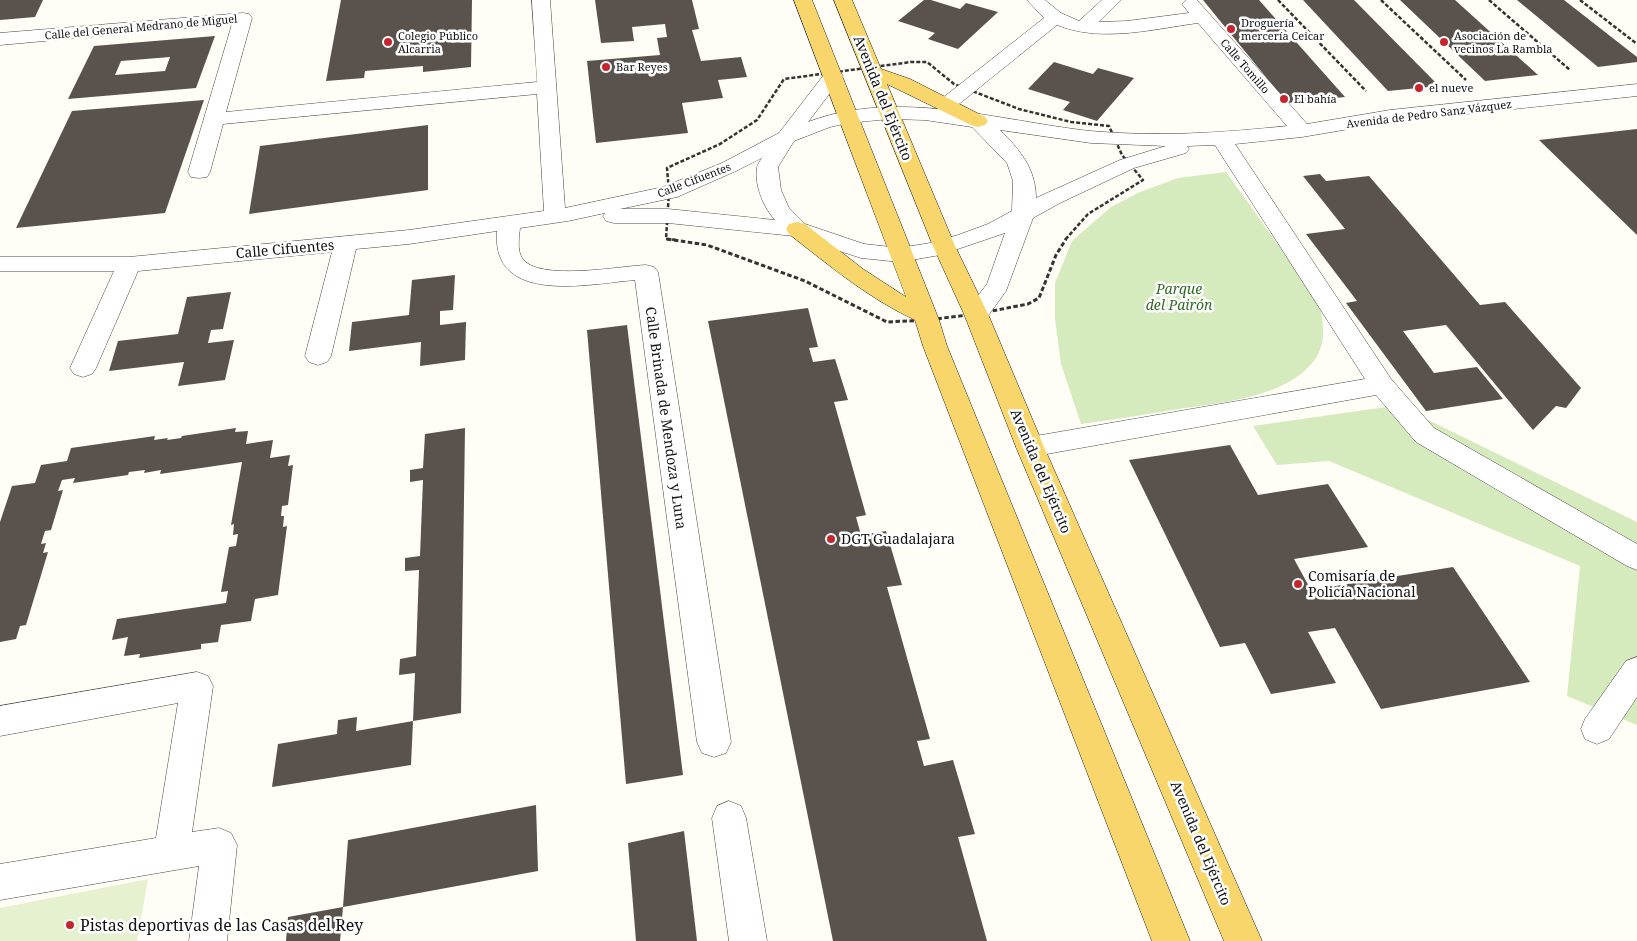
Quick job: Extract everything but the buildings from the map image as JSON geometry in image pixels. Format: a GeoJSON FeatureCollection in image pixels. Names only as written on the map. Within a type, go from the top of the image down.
{"type":"FeatureCollection","features":[{"type":"Feature","properties":{"kind":"main road"},"geometry":{"type":"LineString","coordinates":[[803,0],[935,346],[1171,941]]}},
{"type":"Feature","properties":{"kind":"main road","name":"Avenida del Ejército"},"geometry":{"type":"LineString","coordinates":[[843,0],[944,246],[976,314],[1030,447],[1243,941]]}},
{"type":"Feature","properties":{"kind":"main road"},"geometry":{"type":"LineString","coordinates":[[872,72],[903,83],[978,121]]}},
{"type":"Feature","properties":{"kind":"main road"},"geometry":{"type":"LineString","coordinates":[[797,229],[855,274],[893,300],[924,314]]}},
{"type":"Feature","properties":{"kind":"street"},"geometry":{"type":"LineString","coordinates":[[541,0],[547,86],[561,215]]}},
{"type":"Feature","properties":{"kind":"street"},"geometry":{"type":"LineString","coordinates":[[1036,0],[1056,17],[1071,25],[1083,27],[1131,26],[1203,17]]}},
{"type":"Feature","properties":{"kind":"street"},"geometry":{"type":"LineString","coordinates":[[1083,27],[1112,0]]}},
{"type":"Feature","properties":{"kind":"street","name":"Calle Tomillo"},"geometry":{"type":"LineString","coordinates":[[1189,0],[1302,131]]}},
{"type":"Feature","properties":{"kind":"street"},"geometry":{"type":"LineString","coordinates":[[947,104],[1056,17]]}},
{"type":"Feature","properties":{"kind":"street","name":"Calle del General Medrano de Miguel"},"geometry":{"type":"LineString","coordinates":[[0,39],[243,18],[199,172]]}},
{"type":"Feature","properties":{"kind":"street"},"geometry":{"type":"LineString","coordinates":[[797,229],[779,212],[770,190],[768,167],[786,137],[833,76]]}},
{"type":"Feature","properties":{"kind":"street"},"geometry":{"type":"LineString","coordinates":[[214,119],[547,86]]}},
{"type":"Feature","properties":{"kind":"street","name":"Avenida de Pedro Sanz Vázquez"},"geometry":{"type":"LineString","coordinates":[[890,114],[942,115],[1068,135],[1112,138],[1221,139],[1302,131],[1390,116],[1636,90]]}},
{"type":"Feature","properties":{"kind":"street","name":"Calle Cifuentes"},"geometry":{"type":"LineString","coordinates":[[0,264],[129,264],[409,237],[561,215],[669,192],[729,167],[786,137],[823,123],[848,117],[890,114]]}},
{"type":"Feature","properties":{"kind":"street"},"geometry":{"type":"LineString","coordinates":[[976,314],[998,286],[1023,214],[1024,181],[1017,162],[978,121]]}},
{"type":"Feature","properties":{"kind":"street"},"geometry":{"type":"LineString","coordinates":[[1221,139],[1382,385],[1426,435],[1637,558]]}},
{"type":"Feature","properties":{"kind":"street","name":"Avenida de Pedro Sanz Vázquez"},"geometry":{"type":"LineString","coordinates":[[797,229],[853,249],[900,255],[944,246],[996,229],[1052,198],[1127,164],[1221,139]]}},
{"type":"Feature","properties":{"kind":"street","name":"Calle Cifuentes"},"geometry":{"type":"LineString","coordinates":[[561,215],[668,216],[797,229]]}},
{"type":"Feature","properties":{"kind":"street","name":"Calle Brinada de Mendoza y Luna"},"geometry":{"type":"LineString","coordinates":[[509,222],[508,249],[514,265],[536,277],[567,280],[646,272],[714,742]]}},
{"type":"Feature","properties":{"kind":"street"},"geometry":{"type":"LineString","coordinates":[[318,356],[346,243]]}},
{"type":"Feature","properties":{"kind":"street"},"geometry":{"type":"LineString","coordinates":[[83,368],[129,264]]}},
{"type":"Feature","properties":{"kind":"street"},"geometry":{"type":"LineString","coordinates":[[1030,447],[1382,385]]}},
{"type":"Feature","properties":{"kind":"street"},"geometry":{"type":"LineString","coordinates":[[1597,729],[1637,671]]}},
{"type":"Feature","properties":{"kind":"street"},"geometry":{"type":"LineString","coordinates":[[0,721],[197,686],[171,854]]}},
{"type":"Feature","properties":{"kind":"street"},"geometry":{"type":"LineString","coordinates":[[729,818],[748,941]]}},
{"type":"Feature","properties":{"kind":"street"},"geometry":{"type":"LineString","coordinates":[[0,882],[219,845],[208,941]]}},
{"type":"Feature","properties":{"kind":"path"},"geometry":{"type":"LineString","coordinates":[[1278,0],[1390,116]]}},
{"type":"Feature","properties":{"kind":"path"},"geometry":{"type":"LineString","coordinates":[[1381,0],[1493,105]]}},
{"type":"Feature","properties":{"kind":"path"},"geometry":{"type":"LineString","coordinates":[[1489,0],[1598,94]]}},
{"type":"Feature","properties":{"kind":"path"},"geometry":{"type":"LineString","coordinates":[[1580,0],[1637,44]]}},
{"type":"Feature","properties":{"kind":"path"},"geometry":{"type":"LineString","coordinates":[[976,314],[1028,304],[1039,298],[1049,267],[1066,236],[1084,216],[1105,200],[1143,180],[1127,164],[1112,138]]}},
{"type":"Feature","properties":{"kind":"green space","name":"Parque del Pairón"},"geometry":{"type":"Polygon","coordinates":[[[1226,172],[1319,302],[1323,323],[1323,337],[1316,358],[1304,372],[1288,382],[1270,391],[1250,397],[1081,424],[1061,364],[1055,319],[1055,283],[1072,241],[1111,207],[1140,192],[1178,178],[1226,172]]]}},
{"type":"Feature","properties":{"kind":"green space"},"geometry":{"type":"Polygon","coordinates":[[[1386,407],[1422,417],[1637,522],[1637,725],[1567,696],[1580,566],[1329,461],[1277,465],[1253,426],[1386,407]]]}},
{"type":"Feature","properties":{"kind":"green space","name":"Pistas deportivas de las Casas del Rey"},"geometry":{"type":"Polygon","coordinates":[[[148,879],[137,941],[0,941],[0,908],[148,879]]]}},
{"type":"Feature","properties":{"kind":"place","name":"Droguería mercería Ceicar"},"geometry":{"type":"Point","coordinates":[1231,29]}},
{"type":"Feature","properties":{"kind":"place","name":"Colegio Público Alcarria"},"geometry":{"type":"Point","coordinates":[388,42]}},
{"type":"Feature","properties":{"kind":"place","name":"Asociación de vecinos La Rambla"},"geometry":{"type":"Point","coordinates":[1444,42]}},
{"type":"Feature","properties":{"kind":"place","name":"Bar Reyes"},"geometry":{"type":"Point","coordinates":[606,67]}},
{"type":"Feature","properties":{"kind":"place","name":"el nueve"},"geometry":{"type":"Point","coordinates":[1419,88]}},
{"type":"Feature","properties":{"kind":"place","name":"El bahía"},"geometry":{"type":"Point","coordinates":[1284,99]}},
{"type":"Feature","properties":{"kind":"place","name":"DGT Guadalajara"},"geometry":{"type":"Point","coordinates":[831,539]}},
{"type":"Feature","properties":{"kind":"place","name":"Comisaría de Policía Nacional"},"geometry":{"type":"Point","coordinates":[1298,584]}},
{"type":"Feature","properties":{"kind":"place","name":"Pistas deportivas de las Casas del Rey"},"geometry":{"type":"Point","coordinates":[70,925]}}]}
